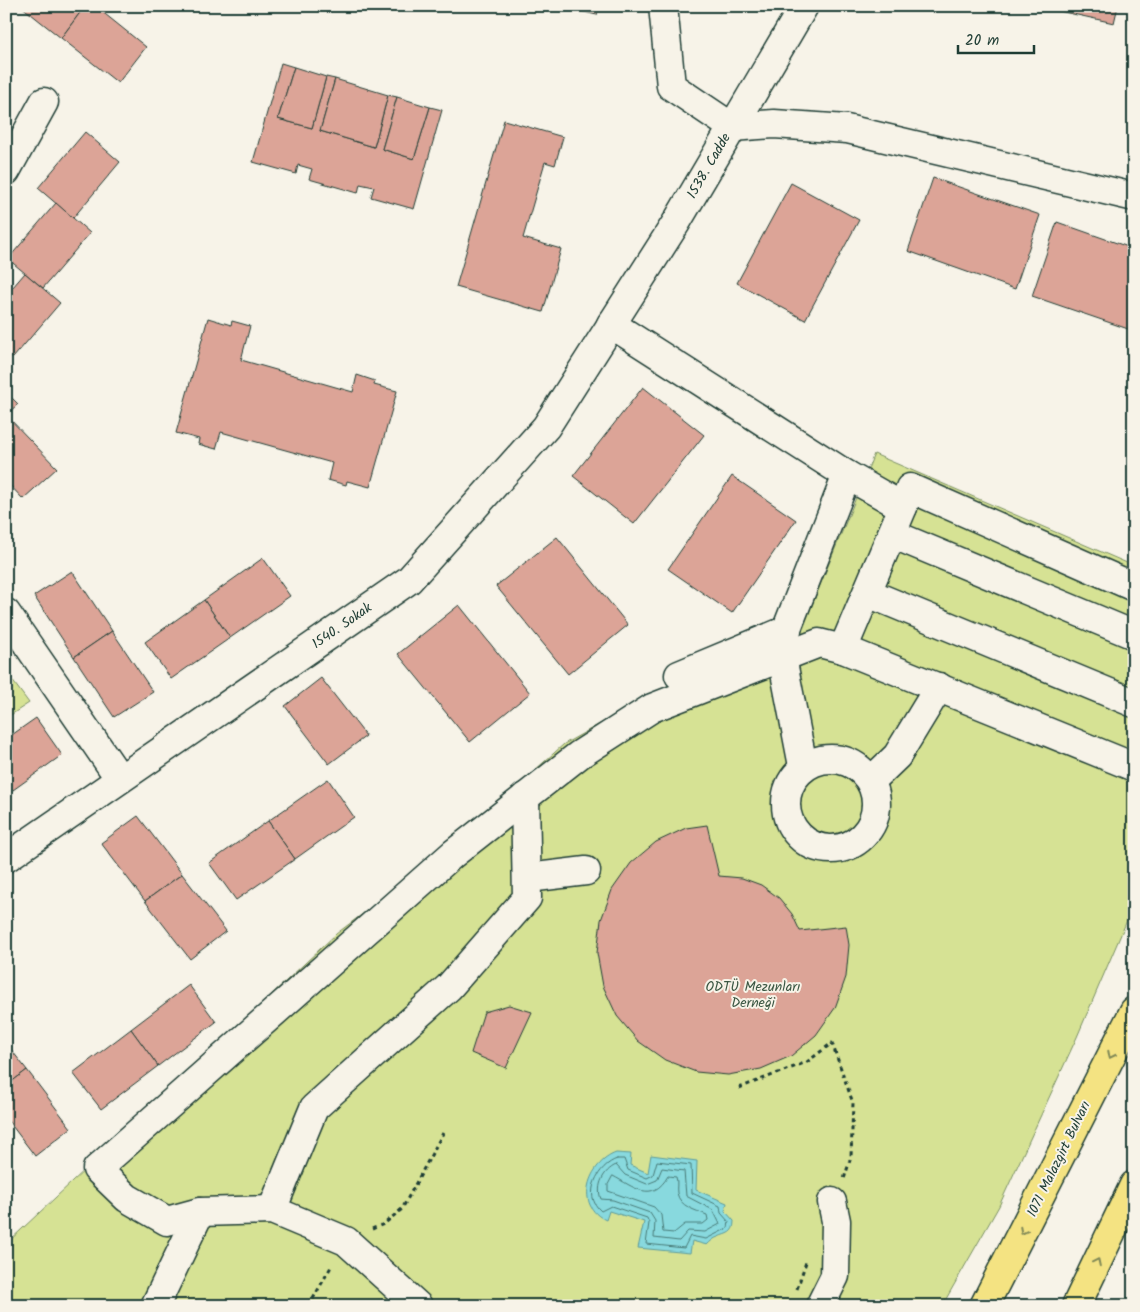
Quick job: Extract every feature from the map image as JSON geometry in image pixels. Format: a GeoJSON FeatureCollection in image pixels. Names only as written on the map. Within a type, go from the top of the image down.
{"type":"FeatureCollection","features":[{"type":"Feature","properties":{"kind":"main road","name":"1071 Malazgirt Bulvarı"},"geometry":{"type":"LineString","coordinates":[[984,1306],[1134,1011]]}},
{"type":"Feature","properties":{"kind":"main road"},"geometry":{"type":"LineString","coordinates":[[1076,1306],[1134,1186]]}},
{"type":"Feature","properties":{"kind":"street"},"geometry":{"type":"LineString","coordinates":[[663,6],[671,86],[732,127],[774,124],[847,129],[1134,197]]}},
{"type":"Feature","properties":{"kind":"street","name":"1538. Cadde"},"geometry":{"type":"LineString","coordinates":[[611,324],[676,223],[804,6]]}},
{"type":"Feature","properties":{"kind":"street"},"geometry":{"type":"LineString","coordinates":[[6,171],[44,102]]}},
{"type":"Feature","properties":{"kind":"street"},"geometry":{"type":"LineString","coordinates":[[611,324],[847,475],[903,507]]}},
{"type":"Feature","properties":{"kind":"street","name":"1540. Sokak"},"geometry":{"type":"LineString","coordinates":[[6,858],[408,580],[546,427],[611,324]]}},
{"type":"Feature","properties":{"kind":"street"},"geometry":{"type":"LineString","coordinates":[[803,766],[784,643],[847,475]]}},
{"type":"Feature","properties":{"kind":"street"},"geometry":{"type":"LineString","coordinates":[[843,648],[868,593],[910,488],[1134,587]]}},
{"type":"Feature","properties":{"kind":"street"},"geometry":{"type":"LineString","coordinates":[[892,534],[1134,635]]}},
{"type":"Feature","properties":{"kind":"street"},"geometry":{"type":"LineString","coordinates":[[868,593],[1134,703]]}},
{"type":"Feature","properties":{"kind":"street"},"geometry":{"type":"LineString","coordinates":[[6,613],[120,779]]}},
{"type":"Feature","properties":{"kind":"street"},"geometry":{"type":"LineString","coordinates":[[418,1306],[346,1241],[272,1210],[200,1212],[168,1221],[127,1198],[97,1169],[453,854],[579,755],[652,708],[784,643]]}},
{"type":"Feature","properties":{"kind":"street"},"geometry":{"type":"LineString","coordinates":[[679,675],[784,643],[819,643],[843,648],[1134,767]]}},
{"type":"Feature","properties":{"kind":"street"},"geometry":{"type":"LineString","coordinates":[[871,781],[897,756],[939,687]]}},
{"type":"Feature","properties":{"kind":"street"},"geometry":{"type":"LineString","coordinates":[[825,758],[843,759],[859,768],[871,781],[876,798],[875,816],[867,832],[853,844],[836,849],[818,848],[803,840],[791,826],[785,809],[786,791],[795,775],[803,766],[825,758]]}},
{"type":"Feature","properties":{"kind":"street"},"geometry":{"type":"LineString","coordinates":[[272,1210],[314,1108],[448,987],[527,898],[526,797]]}},
{"type":"Feature","properties":{"kind":"street"},"geometry":{"type":"LineString","coordinates":[[528,878],[586,871]]}},
{"type":"Feature","properties":{"kind":"street"},"geometry":{"type":"LineString","coordinates":[[820,1306],[835,1276],[836,1220],[832,1202]]}},
{"type":"Feature","properties":{"kind":"street"},"geometry":{"type":"LineString","coordinates":[[155,1306],[200,1212]]}},
{"type":"Feature","properties":{"kind":"path"},"geometry":{"type":"LineString","coordinates":[[738,1088],[807,1062],[832,1043]]}},
{"type":"Feature","properties":{"kind":"path"},"geometry":{"type":"LineString","coordinates":[[384,1224],[402,1209],[443,1133]]}},
{"type":"Feature","properties":{"kind":"path"},"geometry":{"type":"LineString","coordinates":[[309,1306],[346,1241]]}},
{"type":"Feature","properties":{"kind":"green space","name":"ODTÜ Mezunları Derneği"},"geometry":{"type":"Polygon","coordinates":[[[874,454],[1134,566],[1134,904],[1077,1037],[999,1206],[942,1306],[6,1306],[6,1244],[336,934],[442,854],[564,744],[646,698],[800,634],[874,454]]]}},
{"type":"Feature","properties":{"kind":"green space"},"geometry":{"type":"Polygon","coordinates":[[[6,672],[29,703],[6,718],[6,672]]]}},
{"type":"Feature","properties":{"kind":"water"},"geometry":{"type":"Polygon","coordinates":[[[616,1153],[631,1154],[630,1165],[648,1173],[651,1155],[697,1161],[696,1190],[727,1203],[725,1211],[734,1221],[733,1228],[727,1234],[715,1238],[707,1245],[692,1241],[690,1253],[638,1248],[644,1222],[609,1211],[606,1220],[596,1214],[590,1205],[588,1185],[592,1175],[606,1158],[616,1153]]]}},
{"type":"Feature","properties":{"kind":"building"},"geometry":{"type":"Polygon","coordinates":[[[21,6],[85,6],[61,38],[21,6]]]}},
{"type":"Feature","properties":{"kind":"building"},"geometry":{"type":"Polygon","coordinates":[[[85,6],[95,6],[146,47],[118,83],[61,38],[85,6]]]}},
{"type":"Feature","properties":{"kind":"building"},"geometry":{"type":"Polygon","coordinates":[[[558,6],[599,6],[597,15],[558,6]]]}},
{"type":"Feature","properties":{"kind":"building"},"geometry":{"type":"Polygon","coordinates":[[[1036,6],[1118,6],[1114,23],[1036,6]]]}},
{"type":"Feature","properties":{"kind":"building"},"geometry":{"type":"Polygon","coordinates":[[[281,63],[294,67],[278,119],[312,128],[326,77],[335,79],[320,131],[374,147],[388,95],[397,97],[382,149],[414,159],[430,107],[442,110],[414,209],[371,197],[374,187],[360,184],[358,193],[309,179],[312,169],[298,165],[296,174],[253,162],[281,63]]]}},
{"type":"Feature","properties":{"kind":"building"},"geometry":{"type":"Polygon","coordinates":[[[294,67],[326,77],[312,128],[278,119],[294,67]]]}},
{"type":"Feature","properties":{"kind":"building"},"geometry":{"type":"Polygon","coordinates":[[[335,79],[388,95],[374,147],[320,131],[335,79]]]}},
{"type":"Feature","properties":{"kind":"building"},"geometry":{"type":"Polygon","coordinates":[[[397,97],[430,107],[414,159],[382,149],[397,97]]]}},
{"type":"Feature","properties":{"kind":"building"},"geometry":{"type":"Polygon","coordinates":[[[504,120],[563,137],[555,165],[545,162],[523,238],[561,249],[543,312],[456,287],[504,120]]]}},
{"type":"Feature","properties":{"kind":"building"},"geometry":{"type":"Polygon","coordinates":[[[85,132],[120,162],[73,218],[38,188],[85,132]]]}},
{"type":"Feature","properties":{"kind":"building"},"geometry":{"type":"Polygon","coordinates":[[[933,178],[1040,215],[1015,289],[908,251],[933,178]]]}},
{"type":"Feature","properties":{"kind":"building"},"geometry":{"type":"Polygon","coordinates":[[[791,183],[859,220],[805,320],[737,283],[791,183]]]}},
{"type":"Feature","properties":{"kind":"building"},"geometry":{"type":"Polygon","coordinates":[[[56,203],[90,233],[43,288],[8,259],[56,203]]]}},
{"type":"Feature","properties":{"kind":"building"},"geometry":{"type":"Polygon","coordinates":[[[1057,222],[1134,249],[1134,331],[1032,296],[1057,222]]]}},
{"type":"Feature","properties":{"kind":"building"},"geometry":{"type":"Polygon","coordinates":[[[25,273],[60,303],[13,358],[6,353],[6,295],[25,273]]]}},
{"type":"Feature","properties":{"kind":"building"},"geometry":{"type":"Polygon","coordinates":[[[208,318],[231,325],[232,321],[250,326],[241,360],[353,392],[357,375],[375,381],[374,385],[397,391],[370,487],[347,481],[346,485],[328,480],[332,463],[221,432],[216,449],[198,444],[199,439],[176,433],[208,318]]]}},
{"type":"Feature","properties":{"kind":"building"},"geometry":{"type":"Polygon","coordinates":[[[643,387],[704,435],[634,524],[573,476],[643,387]]]}},
{"type":"Feature","properties":{"kind":"building"},"geometry":{"type":"Polygon","coordinates":[[[6,392],[18,404],[6,415],[6,392]]]}},
{"type":"Feature","properties":{"kind":"building"},"geometry":{"type":"Polygon","coordinates":[[[6,415],[57,468],[23,499],[6,481],[6,415]]]}},
{"type":"Feature","properties":{"kind":"building"},"geometry":{"type":"Polygon","coordinates":[[[732,476],[796,520],[732,613],[668,569],[732,476]]]}},
{"type":"Feature","properties":{"kind":"building"},"geometry":{"type":"Polygon","coordinates":[[[557,537],[628,625],[568,674],[496,586],[557,537]]]}},
{"type":"Feature","properties":{"kind":"building"},"geometry":{"type":"Polygon","coordinates":[[[263,558],[290,596],[230,638],[204,600],[263,558]]]}},
{"type":"Feature","properties":{"kind":"building"},"geometry":{"type":"Polygon","coordinates":[[[72,571],[112,631],[74,657],[34,596],[72,571]]]}},
{"type":"Feature","properties":{"kind":"building"},"geometry":{"type":"Polygon","coordinates":[[[204,600],[230,638],[171,679],[145,642],[204,600]]]}},
{"type":"Feature","properties":{"kind":"building"},"geometry":{"type":"Polygon","coordinates":[[[459,605],[530,693],[470,742],[398,654],[459,605]]]}},
{"type":"Feature","properties":{"kind":"building"},"geometry":{"type":"Polygon","coordinates":[[[112,631],[153,692],[114,717],[74,657],[112,631]]]}},
{"type":"Feature","properties":{"kind":"building"},"geometry":{"type":"Polygon","coordinates":[[[321,678],[366,736],[329,764],[285,706],[321,678]]]}},
{"type":"Feature","properties":{"kind":"building"},"geometry":{"type":"Polygon","coordinates":[[[36,718],[62,755],[6,795],[6,739],[36,718]]]}},
{"type":"Feature","properties":{"kind":"building"},"geometry":{"type":"Polygon","coordinates":[[[328,779],[354,817],[295,859],[268,821],[328,779]]]}},
{"type":"Feature","properties":{"kind":"building"},"geometry":{"type":"Polygon","coordinates":[[[138,816],[182,874],[145,901],[101,843],[138,816]]]}},
{"type":"Feature","properties":{"kind":"building"},"geometry":{"type":"Polygon","coordinates":[[[268,821],[295,859],[236,900],[209,863],[268,821]]]}},
{"type":"Feature","properties":{"kind":"building"},"geometry":{"type":"Polygon","coordinates":[[[707,825],[719,876],[742,878],[761,885],[779,898],[792,914],[800,931],[846,926],[849,945],[846,977],[835,1008],[816,1035],[791,1056],[761,1069],[728,1075],[696,1072],[665,1060],[638,1041],[617,1016],[603,986],[597,953],[601,920],[612,890],[631,863],[656,842],[686,828],[707,825]]]}},
{"type":"Feature","properties":{"kind":"building"},"geometry":{"type":"Polygon","coordinates":[[[182,874],[226,931],[190,959],[145,901],[182,874]]]}},
{"type":"Feature","properties":{"kind":"building"},"geometry":{"type":"Polygon","coordinates":[[[189,985],[216,1022],[158,1066],[131,1029],[189,985]]]}},
{"type":"Feature","properties":{"kind":"building"},"geometry":{"type":"Polygon","coordinates":[[[509,1005],[532,1012],[506,1068],[471,1053],[484,1012],[509,1005]]]}},
{"type":"Feature","properties":{"kind":"building"},"geometry":{"type":"Polygon","coordinates":[[[131,1029],[158,1066],[101,1109],[73,1073],[131,1029]]]}},
{"type":"Feature","properties":{"kind":"building"},"geometry":{"type":"Polygon","coordinates":[[[6,1043],[27,1070],[6,1086],[6,1043]]]}},
{"type":"Feature","properties":{"kind":"building"},"geometry":{"type":"Polygon","coordinates":[[[27,1070],[71,1128],[35,1156],[6,1118],[6,1086],[27,1070]]]}}]}
